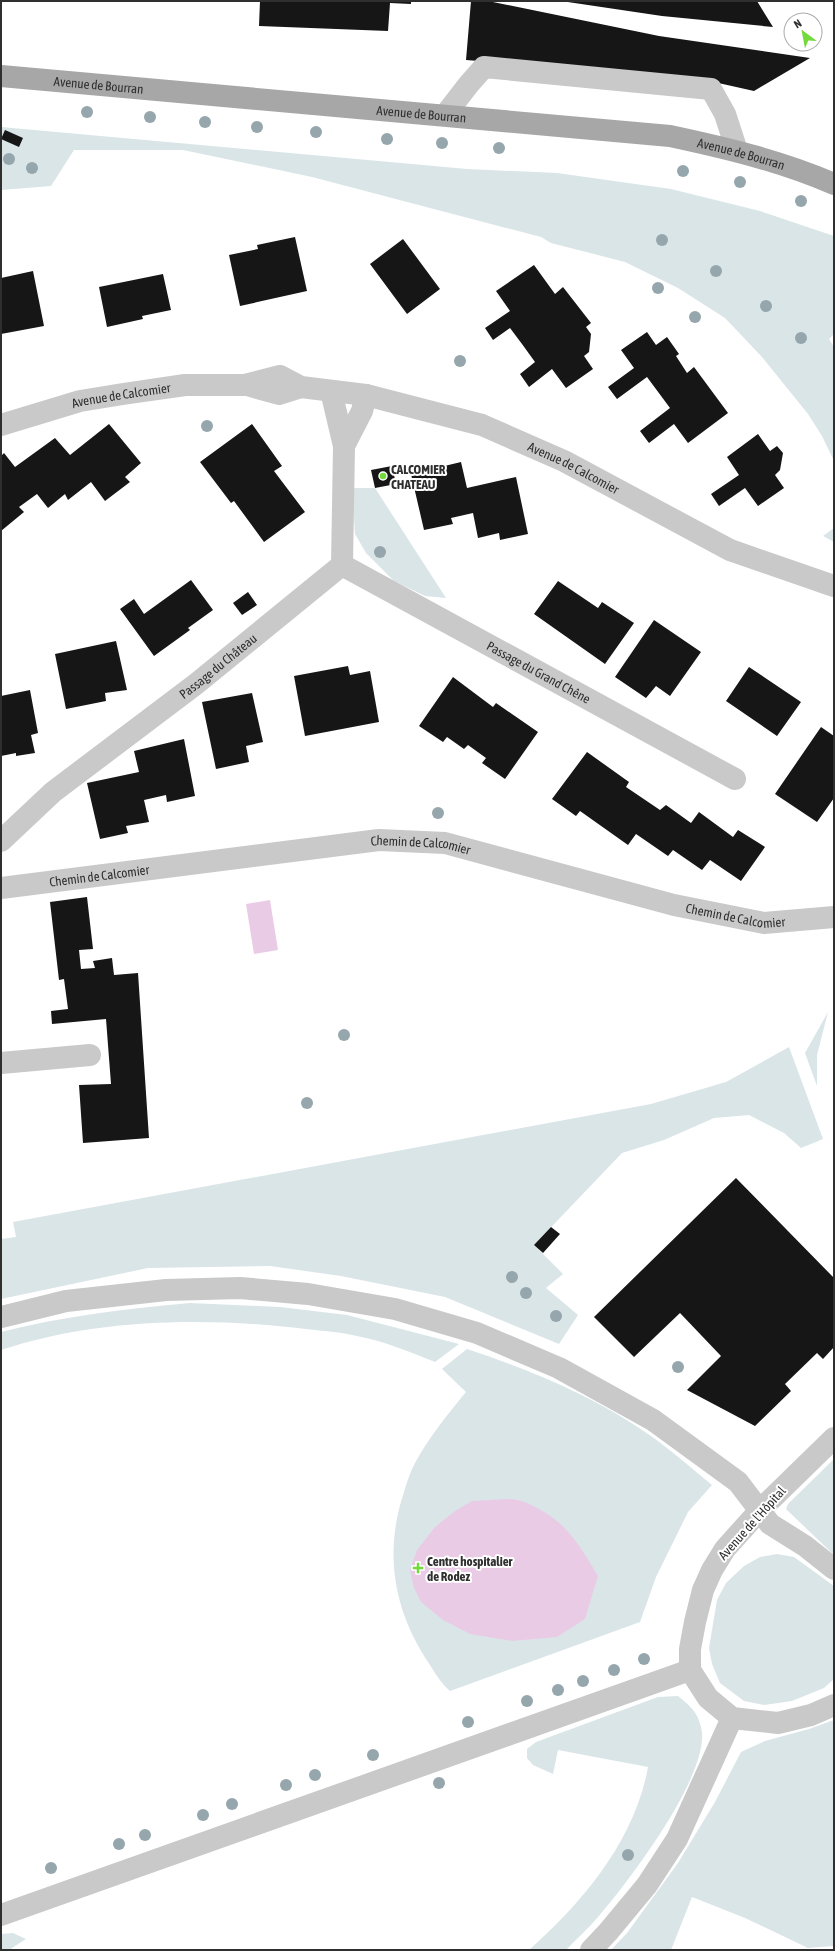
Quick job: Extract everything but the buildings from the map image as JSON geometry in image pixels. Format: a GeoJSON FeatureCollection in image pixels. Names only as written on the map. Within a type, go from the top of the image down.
{"type":"FeatureCollection","features":[{"type":"Feature","properties":{"kind":"main road","name":"Avenue de Bourran"},"geometry":{"type":"LineString","coordinates":[[1,76],[670,136],[737,151],[804,171],[834,184]]}},
{"type":"Feature","properties":{"kind":"street"},"geometry":{"type":"LineString","coordinates":[[445,115],[484,67],[711,90],[725,114],[737,151]]}},
{"type":"Feature","properties":{"kind":"street","name":"Avenue de Calcomier"},"geometry":{"type":"LineString","coordinates":[[1,425],[80,401],[185,385],[245,385],[280,376],[301,387],[366,395],[482,425],[564,461],[730,550],[834,586]]}},
{"type":"Feature","properties":{"kind":"street"},"geometry":{"type":"LineString","coordinates":[[330,391],[344,446],[342,565]]}},
{"type":"Feature","properties":{"kind":"street"},"geometry":{"type":"LineString","coordinates":[[344,446],[362,411],[366,395]]}},
{"type":"Feature","properties":{"kind":"street","name":"Passage du Grand Chêne"},"geometry":{"type":"LineString","coordinates":[[342,565],[735,779]]}},
{"type":"Feature","properties":{"kind":"street","name":"Passage du Château"},"geometry":{"type":"LineString","coordinates":[[1,841],[53,792],[196,684],[342,565]]}},
{"type":"Feature","properties":{"kind":"street","name":"Chemin de Calcomier"},"geometry":{"type":"LineString","coordinates":[[1,888],[379,840],[445,842],[674,905],[764,924],[834,917]]}},
{"type":"Feature","properties":{"kind":"street"},"geometry":{"type":"LineString","coordinates":[[1,1063],[90,1055]]}},
{"type":"Feature","properties":{"kind":"street"},"geometry":{"type":"LineString","coordinates":[[1,1317],[66,1301],[166,1290],[240,1288],[308,1294],[395,1309],[477,1333],[559,1368],[652,1420],[738,1482],[770,1524],[805,1546],[834,1569]]}},
{"type":"Feature","properties":{"kind":"street","name":"Avenue de l'Hôpital"},"geometry":{"type":"LineString","coordinates":[[690,1670],[690,1649],[703,1590],[712,1570],[725,1549],[760,1510],[834,1438]]}},
{"type":"Feature","properties":{"kind":"street"},"geometry":{"type":"LineString","coordinates":[[1,1916],[690,1670],[708,1698],[732,1718],[778,1723],[811,1714],[834,1704]]}},
{"type":"Feature","properties":{"kind":"street"},"geometry":{"type":"LineString","coordinates":[[591,1950],[608,1932],[646,1885],[676,1839],[732,1718]]}},
{"type":"Feature","properties":{"kind":"shaded area"},"geometry":{"type":"Polygon","coordinates":[[[1,127],[467,169],[557,173],[671,189],[760,211],[834,236],[834,334],[829,339],[834,347],[834,461],[822,436],[808,414],[762,357],[725,318],[678,288],[625,262],[551,243],[541,237],[312,177],[183,150],[74,150],[51,186],[1,190],[1,127]]]}},
{"type":"Feature","properties":{"kind":"shaded area"},"geometry":{"type":"Polygon","coordinates":[[[352,488],[375,488],[446,598],[425,596],[394,581],[366,553],[355,534],[352,488]]]}},
{"type":"Feature","properties":{"kind":"shaded area"},"geometry":{"type":"Polygon","coordinates":[[[834,528],[834,542],[823,536],[834,528]]]}},
{"type":"Feature","properties":{"kind":"shaded area"},"geometry":{"type":"Polygon","coordinates":[[[270,900],[278,950],[254,954],[246,904],[270,900]]]}},
{"type":"Feature","properties":{"kind":"shaded area"},"geometry":{"type":"Polygon","coordinates":[[[828,1012],[817,1055],[817,1086],[805,1053],[828,1012]]]}},
{"type":"Feature","properties":{"kind":"shaded area"},"geometry":{"type":"Polygon","coordinates":[[[789,1047],[823,1139],[801,1148],[784,1133],[749,1115],[714,1118],[664,1140],[622,1153],[534,1245],[563,1274],[546,1288],[578,1315],[559,1344],[445,1297],[341,1276],[270,1266],[148,1268],[1,1299],[1,1239],[16,1237],[13,1222],[651,1104],[726,1082],[789,1047]]]}},
{"type":"Feature","properties":{"kind":"shaded area"},"geometry":{"type":"Polygon","coordinates":[[[190,1303],[280,1307],[347,1315],[459,1344],[435,1362],[387,1344],[367,1338],[345,1334],[268,1325],[191,1322],[113,1326],[38,1339],[1,1350],[1,1332],[24,1326],[95,1314],[190,1303]]]}},
{"type":"Feature","properties":{"kind":"shaded area"},"geometry":{"type":"Polygon","coordinates":[[[467,1349],[538,1375],[606,1408],[627,1420],[656,1440],[712,1485],[688,1512],[656,1577],[640,1622],[450,1691],[428,1662],[416,1642],[407,1622],[395,1580],[394,1536],[398,1514],[413,1466],[420,1453],[466,1392],[442,1369],[467,1349]]]}},
{"type":"Feature","properties":{"kind":"shaded area"},"geometry":{"type":"Polygon","coordinates":[[[834,1459],[834,1555],[786,1509],[788,1504],[834,1459]]]}},
{"type":"Feature","properties":{"kind":"shaded area"},"geometry":{"type":"Polygon","coordinates":[[[507,1499],[527,1503],[549,1515],[558,1522],[573,1538],[598,1576],[585,1619],[557,1637],[512,1641],[470,1634],[443,1620],[421,1602],[414,1588],[410,1570],[417,1550],[435,1527],[455,1511],[472,1501],[507,1499]]]}},
{"type":"Feature","properties":{"kind":"shaded area"},"geometry":{"type":"Polygon","coordinates":[[[777,1554],[794,1557],[834,1586],[834,1679],[824,1688],[792,1701],[764,1705],[744,1701],[720,1683],[712,1664],[709,1648],[717,1600],[726,1583],[744,1566],[760,1557],[777,1554]]]}},
{"type":"Feature","properties":{"kind":"shaded area"},"geometry":{"type":"Polygon","coordinates":[[[678,1696],[689,1706],[697,1717],[701,1727],[701,1746],[694,1771],[665,1826],[628,1880],[594,1921],[566,1950],[529,1950],[569,1911],[604,1868],[632,1820],[648,1767],[558,1750],[553,1774],[533,1765],[527,1758],[527,1749],[536,1742],[658,1697],[678,1696]]]}},
{"type":"Feature","properties":{"kind":"shaded area"},"geometry":{"type":"Polygon","coordinates":[[[834,1720],[834,1946],[808,1948],[745,1918],[692,1897],[671,1950],[611,1950],[627,1933],[678,1863],[715,1802],[741,1752],[765,1741],[809,1729],[834,1720]]]}},
{"type":"Feature","properties":{"kind":"shaded area"},"geometry":{"type":"Polygon","coordinates":[[[13,1933],[26,1939],[9,1950],[1,1950],[1,1934],[13,1933]]]}},
{"type":"Feature","properties":{"kind":"place","name":"CALCOMIER CHATEAU"},"geometry":{"type":"Point","coordinates":[383,476]}},
{"type":"Feature","properties":{"kind":"place","name":"Centre hospitalier de Rodez"},"geometry":{"type":"Point","coordinates":[418,1568]}}]}
